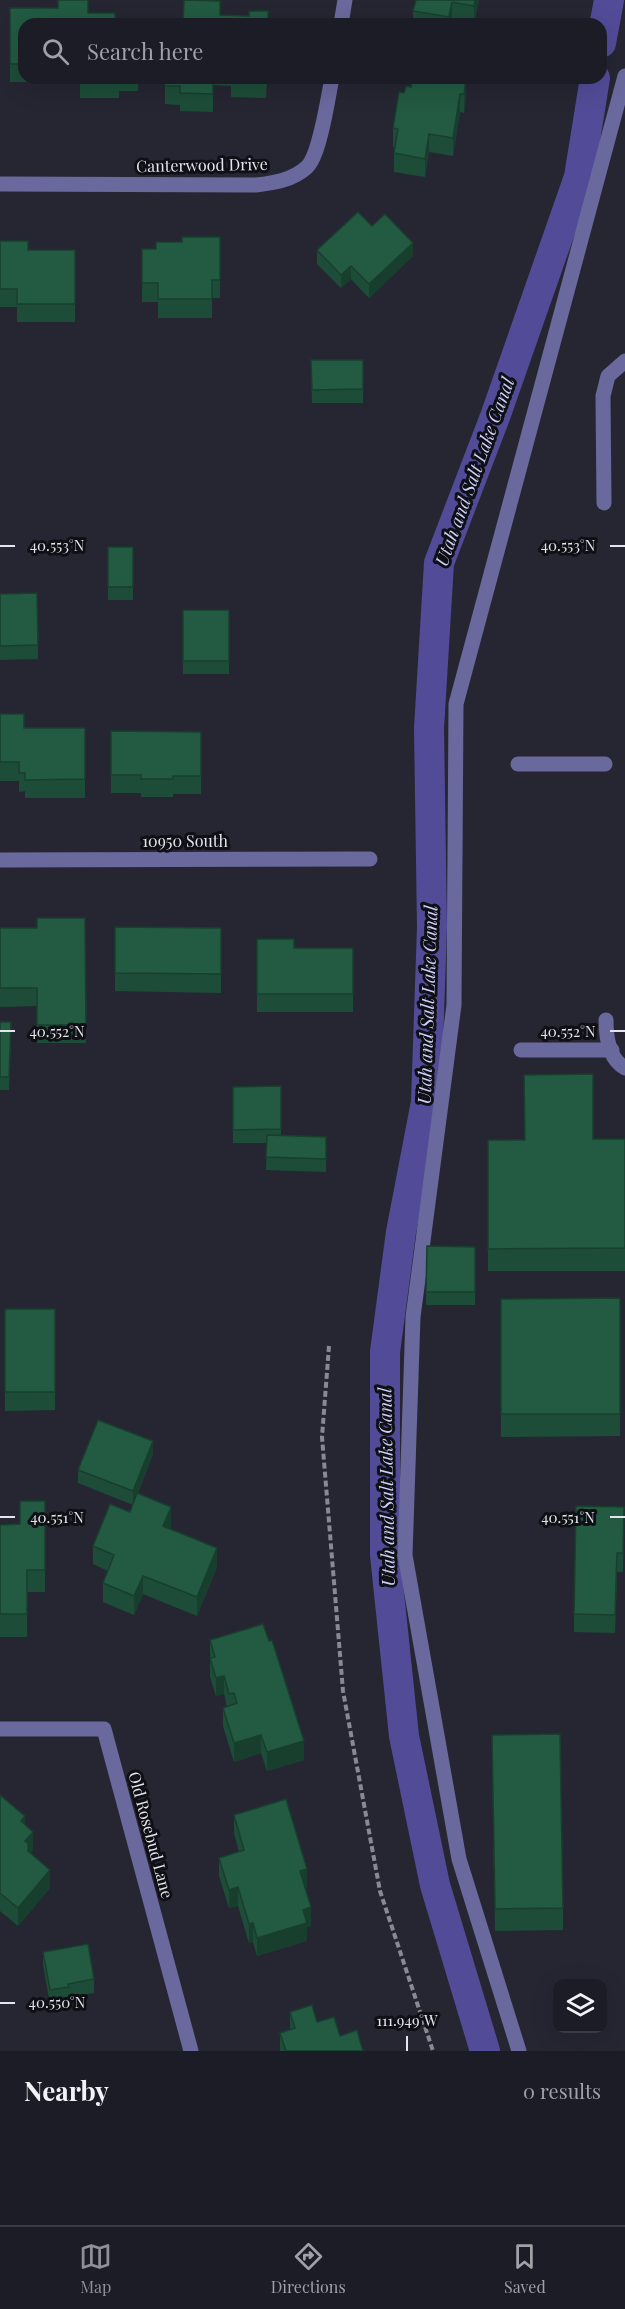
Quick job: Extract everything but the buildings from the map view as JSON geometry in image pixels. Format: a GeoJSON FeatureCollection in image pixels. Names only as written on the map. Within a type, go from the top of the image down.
{"type":"FeatureCollection","features":[{"type":"Feature","properties":{"kind":"street"},"geometry":{"type":"LineString","coordinates":[[342,18],[345,0]]}},
{"type":"Feature","properties":{"kind":"street"},"geometry":{"type":"LineString","coordinates":[[519,2051],[459,1859],[405,1555],[414,1317],[454,1005],[456,704],[625,76]]}},
{"type":"Feature","properties":{"kind":"street","name":"Canterwood Drive"},"geometry":{"type":"LineString","coordinates":[[0,184],[256,185],[284,181],[309,166],[320,136],[331,84]]}},
{"type":"Feature","properties":{"kind":"street"},"geometry":{"type":"LineString","coordinates":[[604,503],[603,396],[608,376],[625,361]]}},
{"type":"Feature","properties":{"kind":"street"},"geometry":{"type":"LineString","coordinates":[[518,764],[605,764]]}},
{"type":"Feature","properties":{"kind":"street","name":"10950 South"},"geometry":{"type":"LineString","coordinates":[[0,860],[370,859]]}},
{"type":"Feature","properties":{"kind":"street"},"geometry":{"type":"LineString","coordinates":[[606,1020],[606,1038],[619,1065],[625,1068]]}},
{"type":"Feature","properties":{"kind":"street"},"geometry":{"type":"LineString","coordinates":[[521,1050],[612,1050]]}},
{"type":"Feature","properties":{"kind":"street","name":"Old Rosebud Lane"},"geometry":{"type":"LineString","coordinates":[[0,1729],[104,1729],[191,2051]]}},
{"type":"Feature","properties":{"kind":"path"},"geometry":{"type":"LineString","coordinates":[[329,1346],[322,1437],[343,1691],[381,1890],[434,2051]]}},
{"type":"Feature","properties":{"kind":"waterway","name":"Utah and Salt Lake Canal"},"geometry":{"type":"LineString","coordinates":[[606,18],[609,0]]}},
{"type":"Feature","properties":{"kind":"waterway","name":"Utah and Salt Lake Canal"},"geometry":{"type":"LineString","coordinates":[[485,2051],[435,1885],[404,1736],[385,1555],[385,1352],[401,1232],[426,1102],[432,927],[429,728],[439,563],[496,414],[579,177],[594,84]]}}]}
